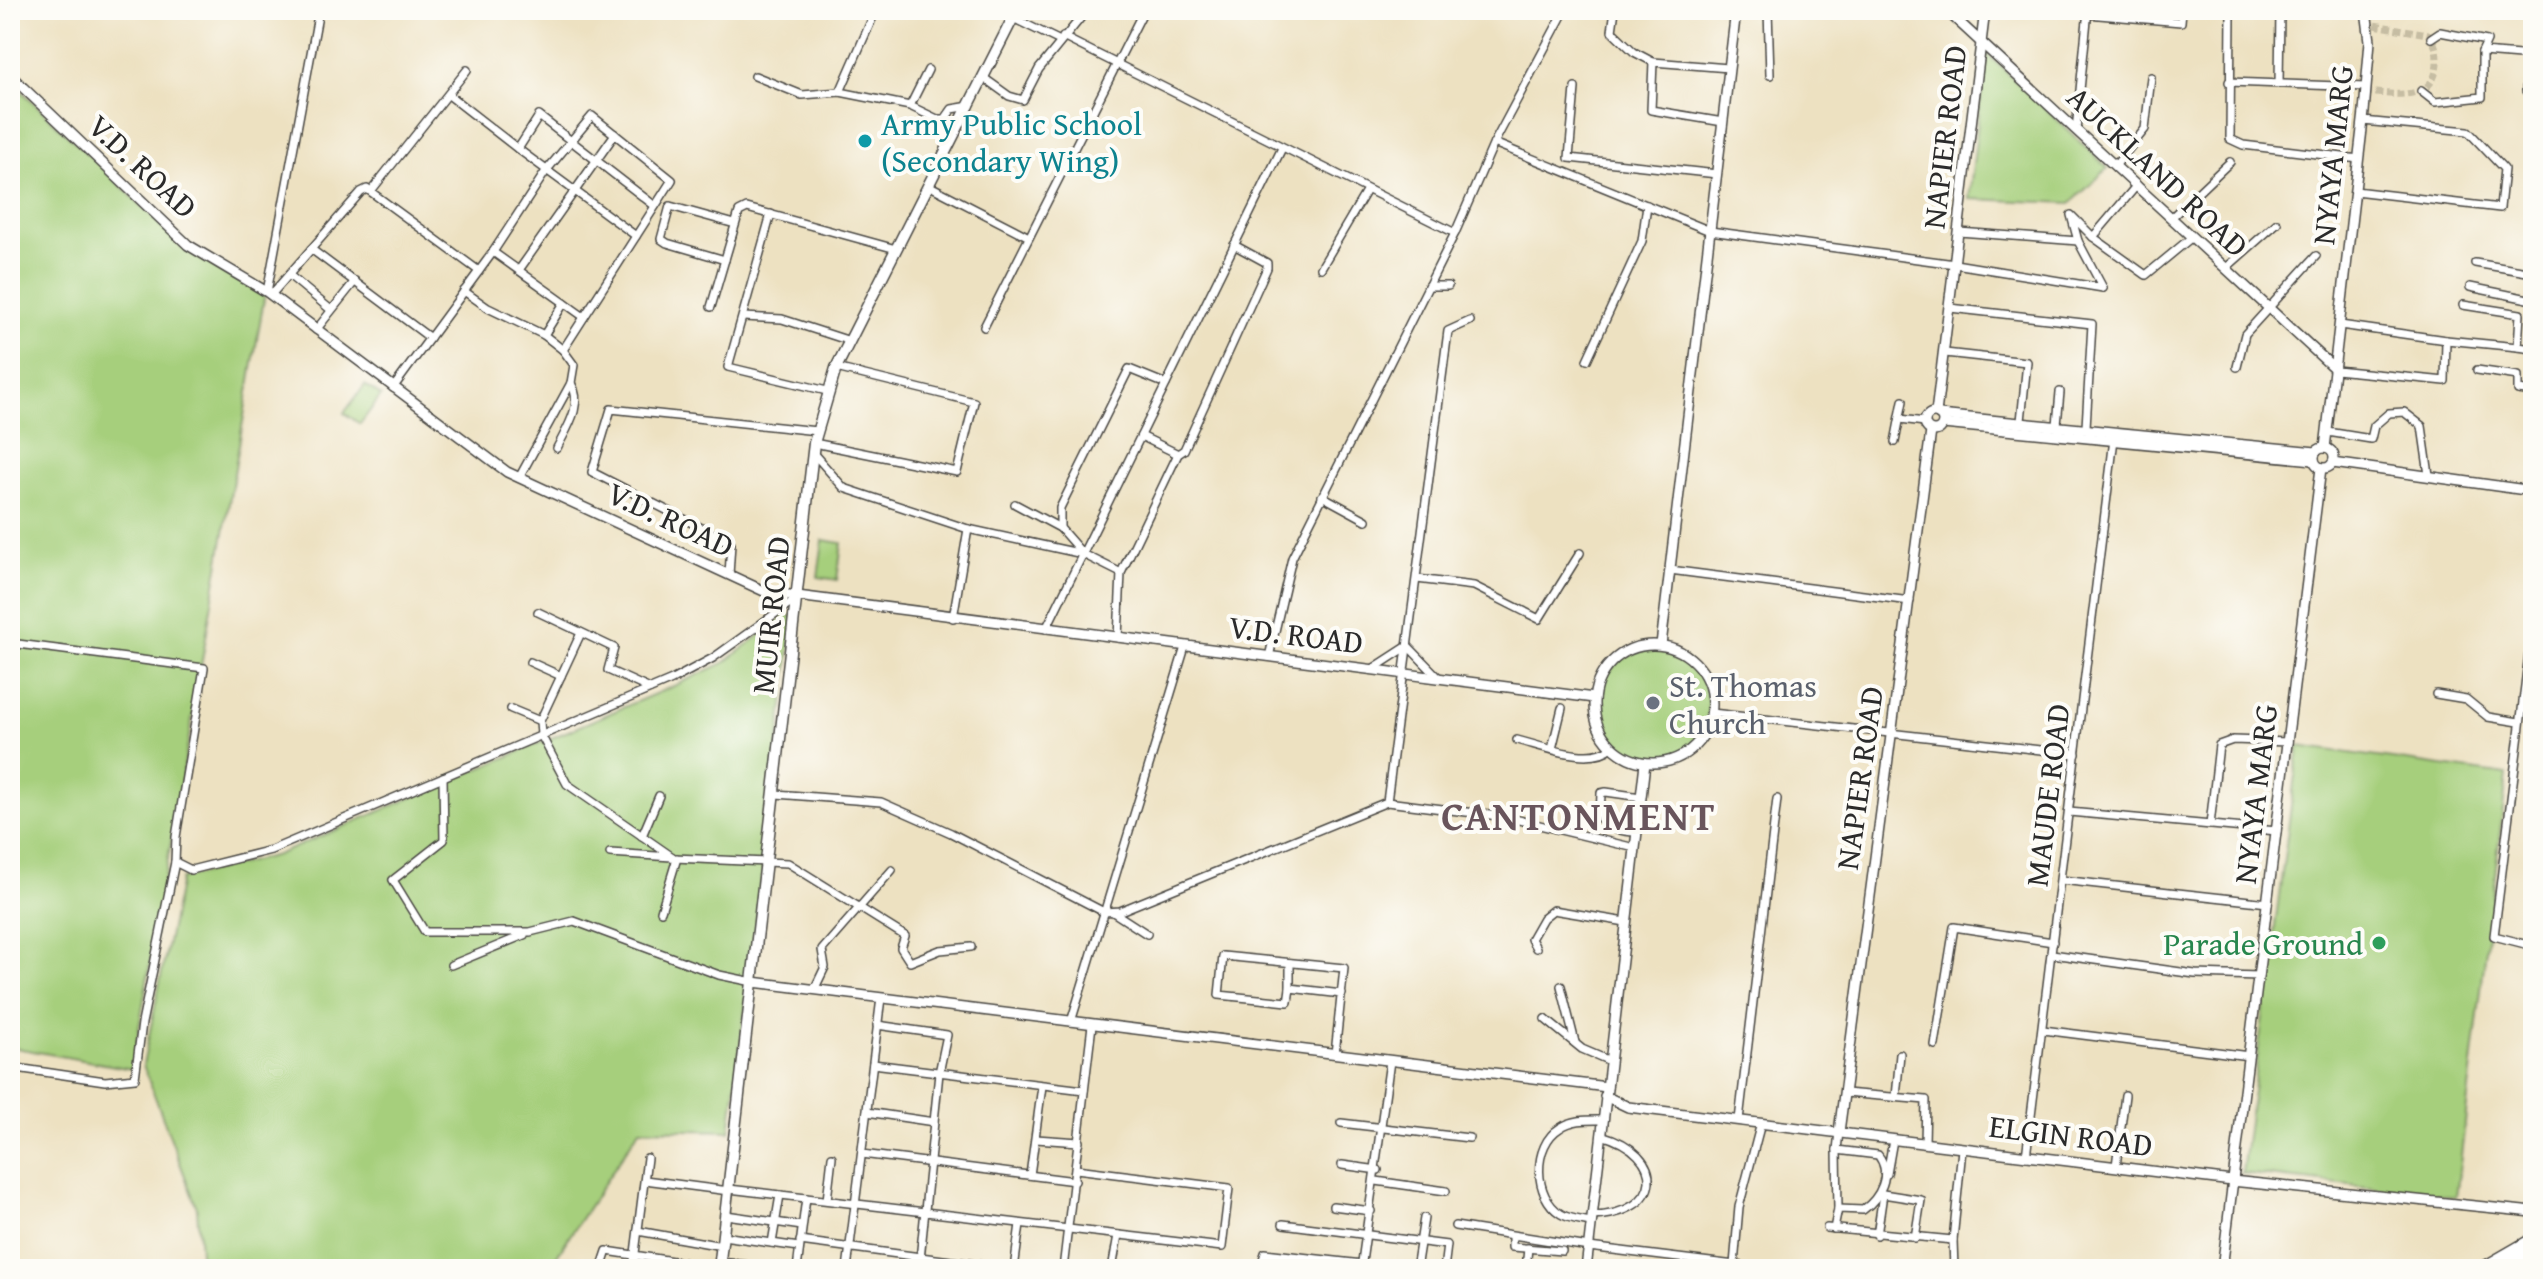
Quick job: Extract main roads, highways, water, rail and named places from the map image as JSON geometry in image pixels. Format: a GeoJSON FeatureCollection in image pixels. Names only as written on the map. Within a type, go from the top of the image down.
{"type":"FeatureCollection","features":[{"type":"Feature","properties":{"kind":"main road","name":"MUIR ROAD"},"geometry":{"type":"LineString","coordinates":[[719,1267],[817,431],[836,368],[1015,14]]}},
{"type":"Feature","properties":{"kind":"main road"},"geometry":{"type":"LineString","coordinates":[[2481,1269],[2533,1239]]}},
{"type":"Feature","properties":{"kind":"main road"},"geometry":{"type":"LineString","coordinates":[[2496,1269],[2533,1249]]}},
{"type":"Feature","properties":{"kind":"tunnel"},"geometry":{"type":"LineString","coordinates":[[2365,92],[2400,94],[2421,90],[2429,85],[2437,63],[2436,47],[2428,34],[2368,24]]}},
{"type":"Feature","properties":{"kind":"place","name":"Army Public School (Secondary Wing)"},"geometry":{"type":"Point","coordinates":[865,141]}},
{"type":"Feature","properties":{"kind":"place","name":"St. Thomas Church"},"geometry":{"type":"Point","coordinates":[1653,703]}},
{"type":"Feature","properties":{"kind":"place","name":"Parade Ground"},"geometry":{"type":"Point","coordinates":[2379,943]}},
{"type":"Feature","properties":{"kind":"district","name":"CANTONMENT"},"geometry":{"type":"Point","coordinates":[1579,815]}}]}
